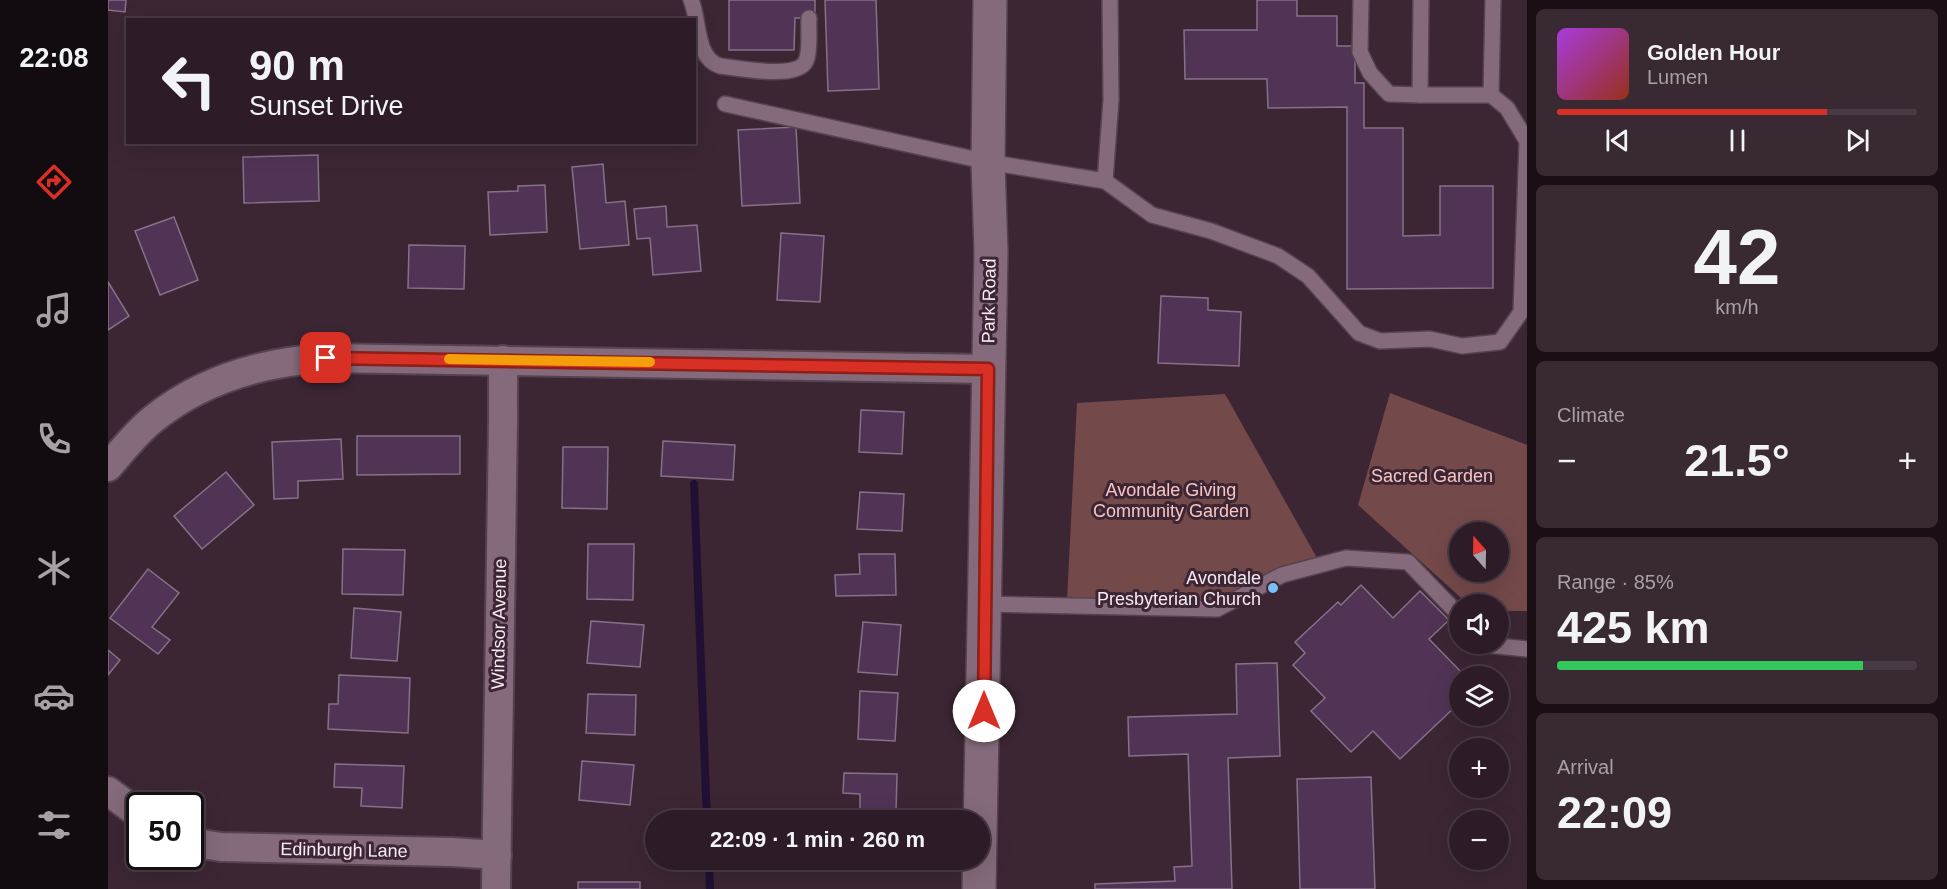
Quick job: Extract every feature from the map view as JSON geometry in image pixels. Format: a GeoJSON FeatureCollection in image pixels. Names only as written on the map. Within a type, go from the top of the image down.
{"type":"FeatureCollection","features":[{"type":"Feature","properties":{"kind":"main road","name":"Park Road"},"geometry":{"type":"LineString","coordinates":[[979,889],[991,252],[988,162],[990,0]]}},
{"type":"Feature","properties":{"kind":"street"},"geometry":{"type":"LineString","coordinates":[[108,467],[152,420],[209,383],[275,364],[326,358],[988,369]]}},
{"type":"Feature","properties":{"kind":"street","name":"Windsor Avenue"},"geometry":{"type":"LineString","coordinates":[[496,889],[502,360]]}},
{"type":"Feature","properties":{"kind":"street"},"geometry":{"type":"LineString","coordinates":[[108,792],[126,805]]}},
{"type":"Feature","properties":{"kind":"street","name":"Edinburgh Lane"},"geometry":{"type":"LineString","coordinates":[[204,844],[221,847],[497,855]]}},
{"type":"Feature","properties":{"kind":"lane"},"geometry":{"type":"LineString","coordinates":[[691,0],[695,18]]}},
{"type":"Feature","properties":{"kind":"lane"},"geometry":{"type":"LineString","coordinates":[[1105,182],[1111,100],[1110,0]]}},
{"type":"Feature","properties":{"kind":"lane"},"geometry":{"type":"LineString","coordinates":[[725,104],[988,162],[1105,182],[1152,214],[1211,231],[1278,256],[1308,276],[1359,333],[1380,341],[1430,339],[1462,346],[1500,342],[1521,312],[1527,141],[1506,108],[1491,95],[1389,93],[1370,72],[1360,52],[1361,0]]}},
{"type":"Feature","properties":{"kind":"lane"},"geometry":{"type":"LineString","coordinates":[[1420,94],[1421,0]]}},
{"type":"Feature","properties":{"kind":"lane"},"geometry":{"type":"LineString","coordinates":[[1491,95],[1493,0]]}},
{"type":"Feature","properties":{"kind":"lane"},"geometry":{"type":"LineString","coordinates":[[696,20],[704,53],[712,63],[720,66],[788,72],[800,68],[807,60],[809,18]]}},
{"type":"Feature","properties":{"kind":"lane"},"geometry":{"type":"LineString","coordinates":[[984,604],[1217,609],[1282,575],[1346,558],[1408,562],[1449,605]]}},
{"type":"Feature","properties":{"kind":"lane"},"geometry":{"type":"LineString","coordinates":[[1509,647],[1527,649]]}},
{"type":"Feature","properties":{"kind":"green space","name":"Sacred Garden"},"geometry":{"type":"Polygon","coordinates":[[[1390,393],[1527,445],[1527,611],[1509,611],[1509,594],[1457,594],[1358,505],[1390,393]]]}},
{"type":"Feature","properties":{"kind":"green space","name":"Avondale Giving Community Garden"},"geometry":{"type":"Polygon","coordinates":[[[1225,394],[1317,558],[1216,600],[1067,600],[1077,403],[1225,394]]]}},
{"type":"Feature","properties":{"kind":"building"},"geometry":{"type":"Polygon","coordinates":[[[108,0],[126,0],[125,12],[108,10],[108,0]]]}},
{"type":"Feature","properties":{"kind":"building"},"geometry":{"type":"Polygon","coordinates":[[[729,0],[815,0],[815,18],[795,18],[794,50],[729,50],[729,0]]]}},
{"type":"Feature","properties":{"kind":"building"},"geometry":{"type":"Polygon","coordinates":[[[825,0],[876,0],[879,89],[828,91],[825,0]]]}},
{"type":"Feature","properties":{"kind":"building"},"geometry":{"type":"Polygon","coordinates":[[[1257,0],[1297,0],[1297,16],[1337,16],[1337,46],[1355,46],[1355,83],[1364,83],[1364,128],[1403,128],[1403,236],[1440,235],[1440,186],[1493,186],[1493,288],[1347,289],[1347,107],[1268,108],[1267,79],[1185,79],[1184,30],[1257,30],[1257,0]]]}},
{"type":"Feature","properties":{"kind":"building"},"geometry":{"type":"Polygon","coordinates":[[[796,127],[800,203],[742,206],[738,130],[796,127]]]}},
{"type":"Feature","properties":{"kind":"building"},"geometry":{"type":"Polygon","coordinates":[[[318,155],[319,201],[244,203],[243,157],[318,155]]]}},
{"type":"Feature","properties":{"kind":"building"},"geometry":{"type":"Polygon","coordinates":[[[603,164],[606,203],[625,201],[629,245],[580,249],[572,167],[603,164]]]}},
{"type":"Feature","properties":{"kind":"building"},"geometry":{"type":"Polygon","coordinates":[[[545,185],[547,232],[490,235],[488,192],[518,191],[518,186],[545,185]]]}},
{"type":"Feature","properties":{"kind":"building"},"geometry":{"type":"Polygon","coordinates":[[[666,206],[667,227],[697,225],[701,271],[653,275],[650,238],[637,239],[634,209],[666,206]]]}},
{"type":"Feature","properties":{"kind":"building"},"geometry":{"type":"Polygon","coordinates":[[[174,217],[198,280],[160,295],[135,231],[174,217]]]}},
{"type":"Feature","properties":{"kind":"building"},"geometry":{"type":"Polygon","coordinates":[[[781,233],[824,236],[820,302],[777,300],[781,233]]]}},
{"type":"Feature","properties":{"kind":"building"},"geometry":{"type":"Polygon","coordinates":[[[409,245],[465,246],[464,289],[408,288],[409,245]]]}},
{"type":"Feature","properties":{"kind":"building"},"geometry":{"type":"Polygon","coordinates":[[[108,282],[129,316],[108,330],[108,282]]]}},
{"type":"Feature","properties":{"kind":"building"},"geometry":{"type":"Polygon","coordinates":[[[1161,296],[1208,298],[1208,310],[1241,312],[1239,366],[1158,363],[1161,296]]]}},
{"type":"Feature","properties":{"kind":"building"},"geometry":{"type":"Polygon","coordinates":[[[861,410],[904,412],[902,454],[859,452],[861,410]]]}},
{"type":"Feature","properties":{"kind":"building"},"geometry":{"type":"Polygon","coordinates":[[[357,436],[460,436],[460,474],[357,475],[357,436]]]}},
{"type":"Feature","properties":{"kind":"building"},"geometry":{"type":"Polygon","coordinates":[[[341,439],[343,479],[298,481],[298,498],[274,499],[272,442],[341,439]]]}},
{"type":"Feature","properties":{"kind":"building"},"geometry":{"type":"Polygon","coordinates":[[[663,441],[735,445],[733,480],[661,476],[663,441]]]}},
{"type":"Feature","properties":{"kind":"building"},"geometry":{"type":"Polygon","coordinates":[[[563,447],[608,447],[607,509],[562,508],[563,447]]]}},
{"type":"Feature","properties":{"kind":"building"},"geometry":{"type":"Polygon","coordinates":[[[226,472],[254,505],[202,549],[174,516],[226,472]]]}},
{"type":"Feature","properties":{"kind":"building"},"geometry":{"type":"Polygon","coordinates":[[[860,492],[904,494],[902,531],[857,529],[860,492]]]}},
{"type":"Feature","properties":{"kind":"building"},"geometry":{"type":"Polygon","coordinates":[[[588,544],[634,544],[633,600],[587,599],[588,544]]]}},
{"type":"Feature","properties":{"kind":"building"},"geometry":{"type":"Polygon","coordinates":[[[343,549],[405,550],[403,595],[342,594],[343,549]]]}},
{"type":"Feature","properties":{"kind":"building"},"geometry":{"type":"Polygon","coordinates":[[[859,554],[895,554],[896,595],[836,596],[835,575],[860,574],[859,554]]]}},
{"type":"Feature","properties":{"kind":"building"},"geometry":{"type":"Polygon","coordinates":[[[148,569],[179,593],[152,627],[170,640],[158,654],[110,618],[148,569]]]}},
{"type":"Feature","properties":{"kind":"building"},"geometry":{"type":"Polygon","coordinates":[[[1361,585],[1393,618],[1420,591],[1449,620],[1429,639],[1455,666],[1449,666],[1449,713],[1400,759],[1373,731],[1351,752],[1311,711],[1325,698],[1293,665],[1305,653],[1295,642],[1338,602],[1341,605],[1361,585]]]}},
{"type":"Feature","properties":{"kind":"building"},"geometry":{"type":"Polygon","coordinates":[[[354,608],[401,612],[397,661],[351,658],[354,608]]]}},
{"type":"Feature","properties":{"kind":"building"},"geometry":{"type":"Polygon","coordinates":[[[591,621],[644,625],[640,667],[587,663],[591,621]]]}},
{"type":"Feature","properties":{"kind":"building"},"geometry":{"type":"Polygon","coordinates":[[[863,622],[901,625],[897,675],[858,672],[863,622]]]}},
{"type":"Feature","properties":{"kind":"building"},"geometry":{"type":"Polygon","coordinates":[[[108,650],[120,660],[108,675],[108,650]]]}},
{"type":"Feature","properties":{"kind":"building","name":"Avondale Presbyterian Church"},"geometry":{"type":"Polygon","coordinates":[[[1277,663],[1280,756],[1228,758],[1232,889],[1095,889],[1095,884],[1175,881],[1174,867],[1192,866],[1188,754],[1129,756],[1128,717],[1237,714],[1236,664],[1277,663]]]}},
{"type":"Feature","properties":{"kind":"building"},"geometry":{"type":"Polygon","coordinates":[[[339,675],[410,678],[408,733],[328,729],[329,704],[338,704],[339,675]]]}},
{"type":"Feature","properties":{"kind":"building"},"geometry":{"type":"Polygon","coordinates":[[[860,691],[898,693],[895,741],[858,739],[860,691]]]}},
{"type":"Feature","properties":{"kind":"building"},"geometry":{"type":"Polygon","coordinates":[[[588,694],[636,695],[635,735],[586,733],[588,694]]]}},
{"type":"Feature","properties":{"kind":"building"},"geometry":{"type":"Polygon","coordinates":[[[582,761],[634,765],[630,805],[579,800],[582,761]]]}},
{"type":"Feature","properties":{"kind":"building"},"geometry":{"type":"Polygon","coordinates":[[[335,764],[404,766],[402,808],[361,806],[362,788],[334,787],[335,764]]]}},
{"type":"Feature","properties":{"kind":"building"},"geometry":{"type":"Polygon","coordinates":[[[844,773],[897,774],[896,810],[860,810],[860,794],[843,793],[844,773]]]}},
{"type":"Feature","properties":{"kind":"building"},"geometry":{"type":"Polygon","coordinates":[[[1371,777],[1375,889],[1300,889],[1297,779],[1371,777]]]}},
{"type":"Feature","properties":{"kind":"building"},"geometry":{"type":"Polygon","coordinates":[[[578,882],[640,882],[640,889],[578,889],[578,882]]]}},
{"type":"Feature","properties":{"kind":"waterway"},"geometry":{"type":"LineString","coordinates":[[694,484],[707,810]]}},
{"type":"Feature","properties":{"kind":"waterway"},"geometry":{"type":"LineString","coordinates":[[709,870],[710,889]]}},
{"type":"Feature","properties":{"kind":"slow traffic"},"geometry":{"type":"LineString","coordinates":[[449,359],[650,362]]}},
{"type":"Feature","properties":{"kind":"place","name":"Avondale Presbyterian Church"},"geometry":{"type":"Point","coordinates":[1273,588]}},
{"type":"Feature","properties":{"kind":"route"},"geometry":{"type":"LineString","coordinates":[[326,358],[988,369],[984,711]]}}]}
